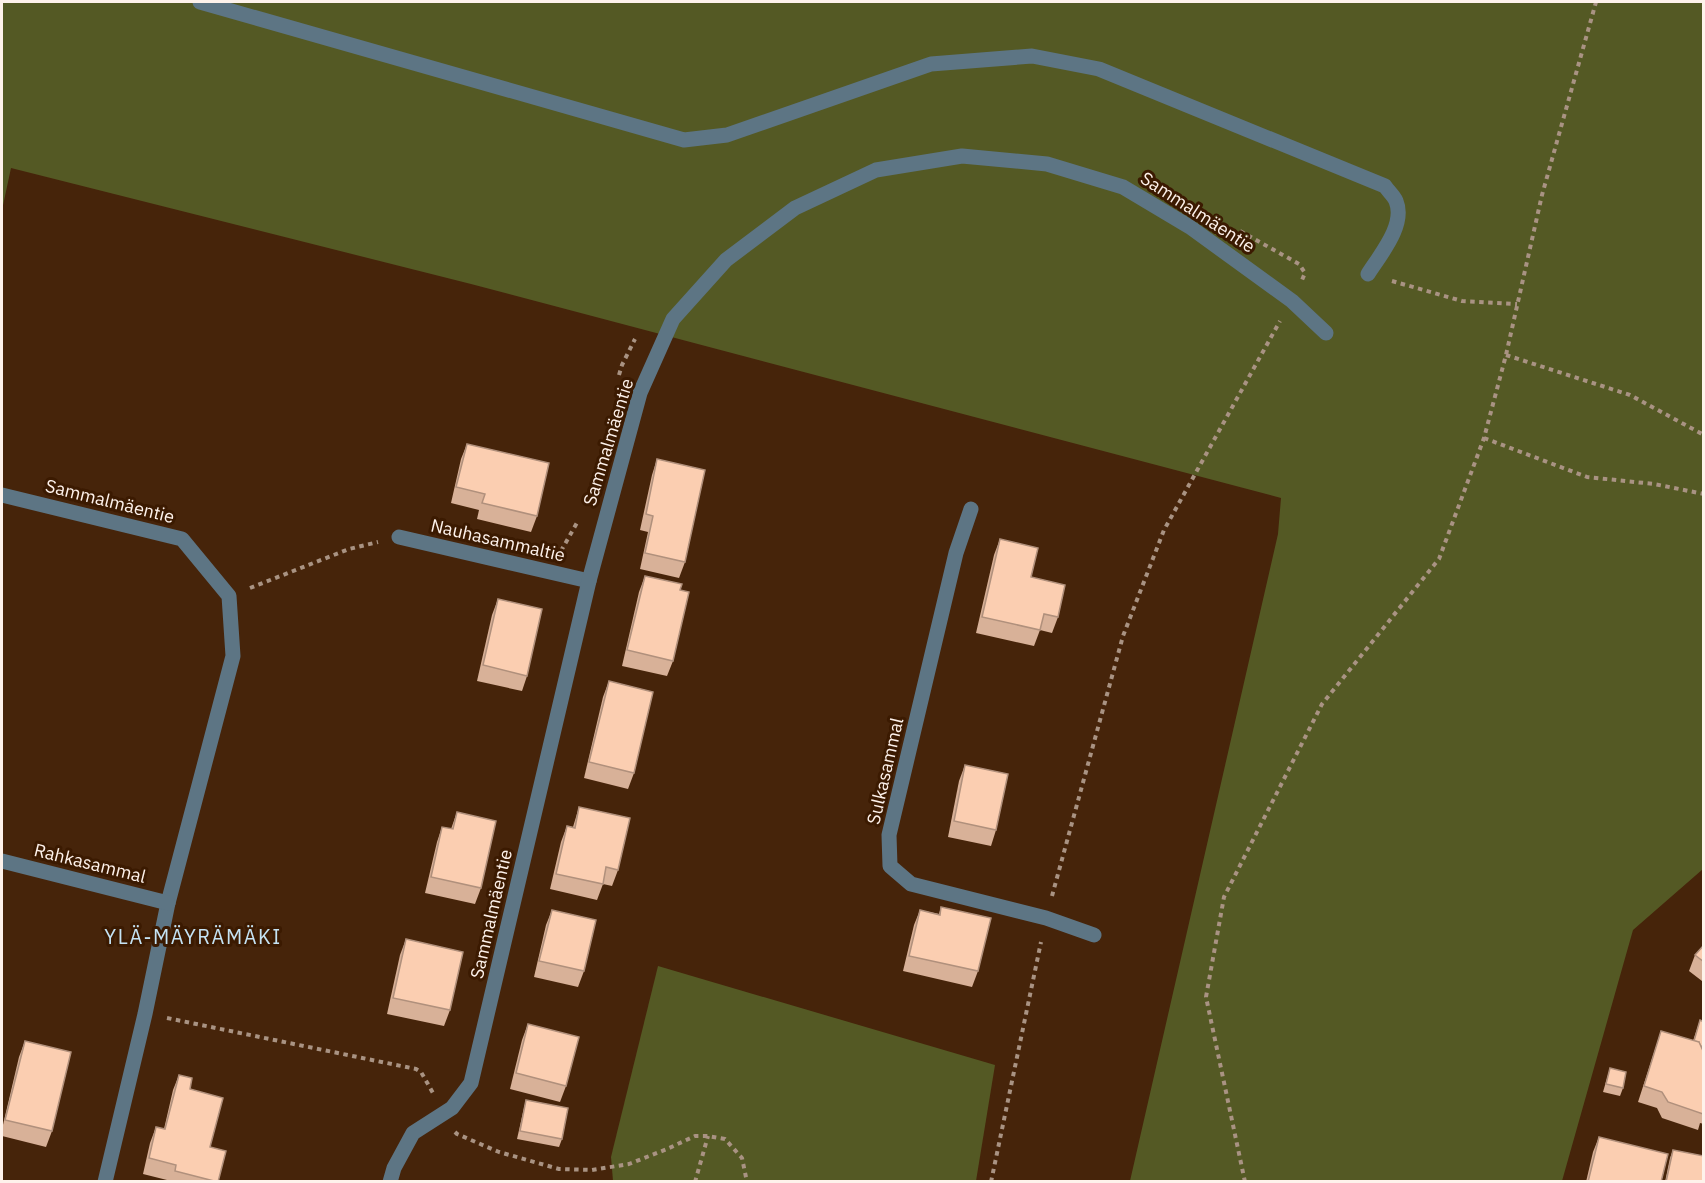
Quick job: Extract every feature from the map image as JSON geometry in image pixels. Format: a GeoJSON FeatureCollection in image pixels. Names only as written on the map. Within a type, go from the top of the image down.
{"type":"FeatureCollection","features":[{"type":"Feature","properties":{"kind":"street"},"geometry":{"type":"LineString","coordinates":[[200,2],[684,140],[727,135],[931,64],[1032,56],[1099,69],[1385,186],[1396,201],[1398,217],[1393,235],[1368,274]]}},
{"type":"Feature","properties":{"kind":"street","name":"Sammalmäentie"},"geometry":{"type":"LineString","coordinates":[[390,1182],[394,1168],[413,1133],[452,1108],[471,1083],[589,581],[640,393],[673,319],[726,260],[795,208],[876,170],[962,156],[1047,164],[1123,187],[1190,227],[1292,301],[1326,333]]}},
{"type":"Feature","properties":{"kind":"street","name":"Sammalmäentie"},"geometry":{"type":"LineString","coordinates":[[2,495],[182,539],[230,596]]}},
{"type":"Feature","properties":{"kind":"street","name":"Sulkasammal"},"geometry":{"type":"LineString","coordinates":[[971,509],[956,553],[889,835],[890,866],[911,884],[1046,918],[1094,935]]}},
{"type":"Feature","properties":{"kind":"street","name":"Nauhasammaltie"},"geometry":{"type":"LineString","coordinates":[[399,537],[589,581]]}},
{"type":"Feature","properties":{"kind":"street"},"geometry":{"type":"LineString","coordinates":[[105,1182],[145,1014],[168,903],[233,656],[230,596]]}},
{"type":"Feature","properties":{"kind":"street","name":"Rahkasammal"},"geometry":{"type":"LineString","coordinates":[[2,861],[168,903]]}},
{"type":"Feature","properties":{"kind":"path"},"geometry":{"type":"LineString","coordinates":[[1245,1182],[1206,997],[1224,897],[1322,704],[1438,559],[1484,438],[1506,355],[1542,195],[1596,2]]}},
{"type":"Feature","properties":{"kind":"path"},"geometry":{"type":"LineString","coordinates":[[991,1182],[1046,918],[1123,636],[1164,530],[1292,301],[1305,273],[1299,264],[1239,230]]}},
{"type":"Feature","properties":{"kind":"path"},"geometry":{"type":"LineString","coordinates":[[1368,274],[1462,301],[1517,304]]}},
{"type":"Feature","properties":{"kind":"path"},"geometry":{"type":"LineString","coordinates":[[619,376],[622,365],[638,334]]}},
{"type":"Feature","properties":{"kind":"path"},"geometry":{"type":"LineString","coordinates":[[1506,355],[1630,395],[1704,435]]}},
{"type":"Feature","properties":{"kind":"path"},"geometry":{"type":"LineString","coordinates":[[1484,438],[1587,477],[1654,484],[1704,494]]}},
{"type":"Feature","properties":{"kind":"path"},"geometry":{"type":"LineString","coordinates":[[548,572],[579,520]]}},
{"type":"Feature","properties":{"kind":"path"},"geometry":{"type":"LineString","coordinates":[[230,596],[349,549],[399,537]]}},
{"type":"Feature","properties":{"kind":"path"},"geometry":{"type":"LineString","coordinates":[[695,1182],[708,1136]]}},
{"type":"Feature","properties":{"kind":"green space"},"geometry":{"type":"Polygon","coordinates":[[[2,2],[1703,2],[1703,869],[1633,930],[1562,1181],[1130,1181],[1278,534],[1281,498],[471,284],[11,168],[2,210],[2,2]]]}},
{"type":"Feature","properties":{"kind":"green space"},"geometry":{"type":"Polygon","coordinates":[[[658,966],[995,1065],[976,1181],[613,1181],[611,1157],[658,966]]]}},
{"type":"Feature","properties":{"kind":"building"},"geometry":{"type":"Polygon","coordinates":[[[467,444],[549,463],[537,516],[482,503],[485,494],[456,487],[467,444]]]}},
{"type":"Feature","properties":{"kind":"building"},"geometry":{"type":"Polygon","coordinates":[[[657,459],[705,470],[685,562],[645,553],[653,516],[646,514],[657,459]]]}},
{"type":"Feature","properties":{"kind":"building"},"geometry":{"type":"Polygon","coordinates":[[[1000,539],[1038,548],[1031,577],[1065,585],[1058,617],[1044,614],[1040,630],[982,617],[1000,539]]]}},
{"type":"Feature","properties":{"kind":"building"},"geometry":{"type":"Polygon","coordinates":[[[645,576],[682,584],[680,590],[689,592],[673,661],[627,650],[645,576]]]}},
{"type":"Feature","properties":{"kind":"building"},"geometry":{"type":"Polygon","coordinates":[[[498,599],[542,609],[527,676],[483,665],[498,599]]]}},
{"type":"Feature","properties":{"kind":"building"},"geometry":{"type":"Polygon","coordinates":[[[609,681],[653,692],[634,773],[589,762],[609,681]]]}},
{"type":"Feature","properties":{"kind":"building"},"geometry":{"type":"Polygon","coordinates":[[[965,765],[1008,774],[996,830],[954,821],[965,765]]]}},
{"type":"Feature","properties":{"kind":"building"},"geometry":{"type":"Polygon","coordinates":[[[579,807],[630,818],[618,870],[606,867],[603,884],[556,874],[567,826],[575,828],[579,807]]]}},
{"type":"Feature","properties":{"kind":"building"},"geometry":{"type":"Polygon","coordinates":[[[457,812],[496,821],[481,888],[431,877],[442,827],[453,829],[457,812]]]}},
{"type":"Feature","properties":{"kind":"building"},"geometry":{"type":"Polygon","coordinates":[[[941,907],[991,918],[978,971],[909,956],[920,910],[940,915],[941,907]]]}},
{"type":"Feature","properties":{"kind":"building"},"geometry":{"type":"Polygon","coordinates":[[[552,910],[596,920],[584,971],[539,961],[552,910]]]}},
{"type":"Feature","properties":{"kind":"building"},"geometry":{"type":"Polygon","coordinates":[[[406,939],[463,952],[450,1010],[393,998],[406,939]]]}},
{"type":"Feature","properties":{"kind":"building"},"geometry":{"type":"Polygon","coordinates":[[[1704,945],[1704,962],[1695,955],[1704,945]]]}},
{"type":"Feature","properties":{"kind":"building"},"geometry":{"type":"Polygon","coordinates":[[[1700,1020],[1704,1022],[1704,1047],[1694,1041],[1700,1020]]]}},
{"type":"Feature","properties":{"kind":"building"},"geometry":{"type":"Polygon","coordinates":[[[528,1024],[579,1037],[566,1086],[516,1073],[528,1024]]]}},
{"type":"Feature","properties":{"kind":"building"},"geometry":{"type":"Polygon","coordinates":[[[1661,1031],[1699,1042],[1704,1053],[1703,1114],[1668,1102],[1662,1092],[1644,1086],[1661,1031]]]}},
{"type":"Feature","properties":{"kind":"building"},"geometry":{"type":"Polygon","coordinates":[[[25,1041],[71,1052],[52,1131],[5,1120],[25,1041]]]}},
{"type":"Feature","properties":{"kind":"building"},"geometry":{"type":"Polygon","coordinates":[[[1610,1068],[1626,1072],[1623,1088],[1606,1084],[1610,1068]]]}},
{"type":"Feature","properties":{"kind":"building"},"geometry":{"type":"Polygon","coordinates":[[[179,1075],[192,1078],[190,1089],[223,1098],[210,1147],[226,1151],[218,1182],[175,1171],[176,1165],[149,1158],[156,1127],[165,1129],[179,1075]]]}},
{"type":"Feature","properties":{"kind":"building"},"geometry":{"type":"Polygon","coordinates":[[[526,1100],[568,1108],[562,1139],[520,1131],[526,1100]]]}},
{"type":"Feature","properties":{"kind":"building"},"geometry":{"type":"Polygon","coordinates":[[[1599,1137],[1668,1154],[1661,1182],[1588,1182],[1599,1137]]]}},
{"type":"Feature","properties":{"kind":"building"},"geometry":{"type":"Polygon","coordinates":[[[1673,1150],[1704,1156],[1704,1182],[1666,1182],[1673,1150]]]}},
{"type":"Feature","properties":{"kind":"district","name":"YLÄ-MÄYRÄMÄKI"},"geometry":{"type":"Point","coordinates":[193,936]}}]}
